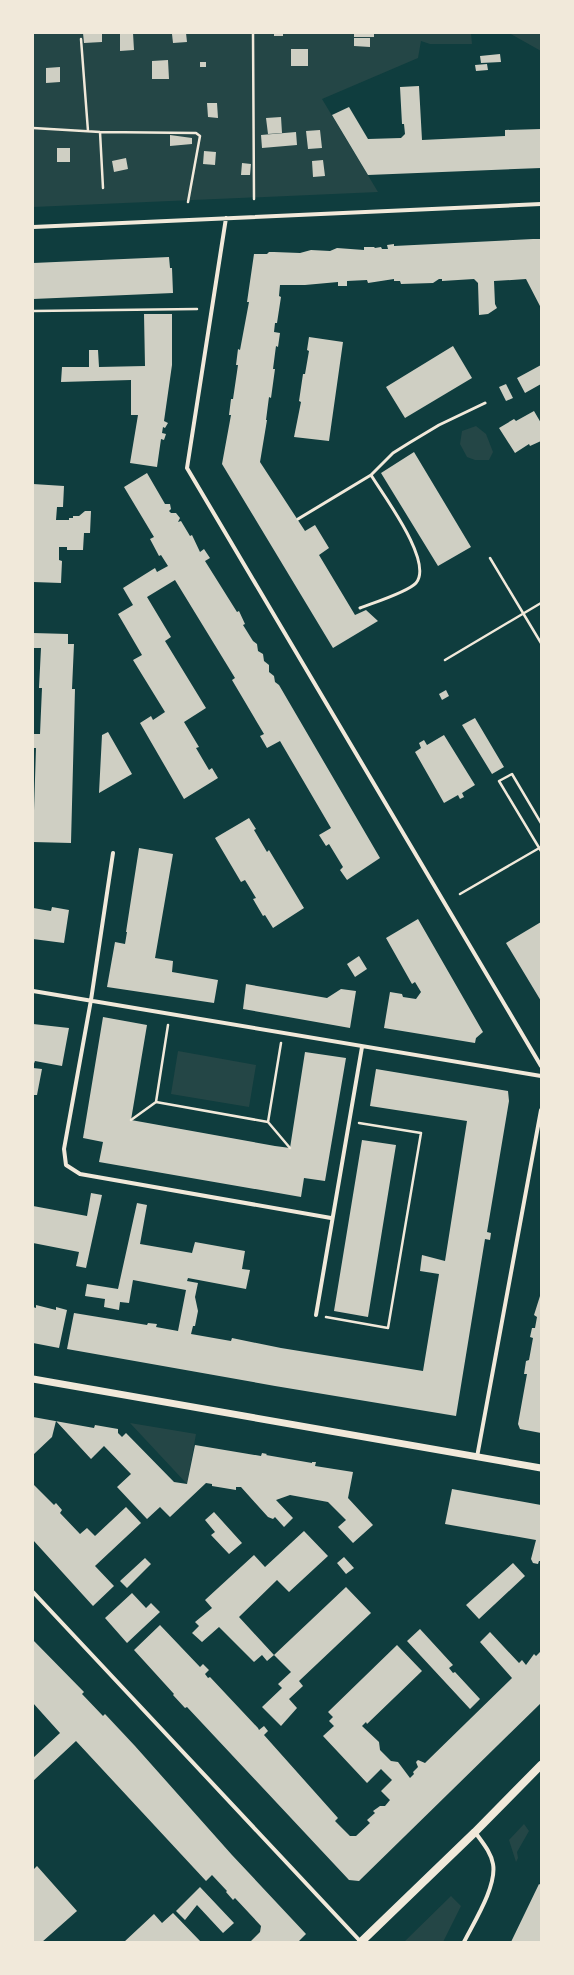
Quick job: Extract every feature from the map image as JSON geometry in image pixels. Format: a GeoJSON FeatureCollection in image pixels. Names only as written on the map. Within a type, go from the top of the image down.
{"type":"FeatureCollection","features":[{"type":"Feature","properties":{"kind":"main road"},"geometry":{"type":"LineString","coordinates":[[361,1942],[475,1832],[541,1765]]}},
{"type":"Feature","properties":{"kind":"street"},"geometry":{"type":"LineString","coordinates":[[33,227],[541,204]]}},
{"type":"Feature","properties":{"kind":"street"},"geometry":{"type":"LineString","coordinates":[[226,218],[187,468],[541,1066]]}},
{"type":"Feature","properties":{"kind":"street"},"geometry":{"type":"LineString","coordinates":[[113,853],[91,1000],[64,1149],[66,1165],[80,1174],[331,1218]]}},
{"type":"Feature","properties":{"kind":"street"},"geometry":{"type":"LineString","coordinates":[[33,991],[541,1076]]}},
{"type":"Feature","properties":{"kind":"street"},"geometry":{"type":"LineString","coordinates":[[316,1316],[331,1218],[362,1047]]}},
{"type":"Feature","properties":{"kind":"street"},"geometry":{"type":"LineString","coordinates":[[477,1458],[541,1110]]}},
{"type":"Feature","properties":{"kind":"street"},"geometry":{"type":"LineString","coordinates":[[33,1379],[541,1468]]}},
{"type":"Feature","properties":{"kind":"street"},"geometry":{"type":"LineString","coordinates":[[33,1592],[361,1942]]}},
{"type":"Feature","properties":{"kind":"street"},"geometry":{"type":"LineString","coordinates":[[464,1942],[486,1895],[493,1876],[493,1864],[490,1853],[475,1832]]}},
{"type":"Feature","properties":{"kind":"lane"},"geometry":{"type":"LineString","coordinates":[[298,518],[371,475],[393,453],[409,442],[439,425],[485,403]]}},
{"type":"Feature","properties":{"kind":"lane"},"geometry":{"type":"LineString","coordinates":[[360,608],[409,588],[416,583],[421,572],[420,559],[412,541],[371,475]]}},
{"type":"Feature","properties":{"kind":"path"},"geometry":{"type":"LineString","coordinates":[[253,33],[254,199]]}},
{"type":"Feature","properties":{"kind":"path"},"geometry":{"type":"LineString","coordinates":[[81,39],[88,131]]}},
{"type":"Feature","properties":{"kind":"path"},"geometry":{"type":"LineString","coordinates":[[33,128],[100,132],[196,133],[200,136],[188,202]]}},
{"type":"Feature","properties":{"kind":"path"},"geometry":{"type":"LineString","coordinates":[[100,132],[102,188]]}},
{"type":"Feature","properties":{"kind":"path"},"geometry":{"type":"LineString","coordinates":[[33,311],[197,309]]}},
{"type":"Feature","properties":{"kind":"path"},"geometry":{"type":"LineString","coordinates":[[490,558],[541,643]]}},
{"type":"Feature","properties":{"kind":"path"},"geometry":{"type":"LineString","coordinates":[[445,660],[541,603]]}},
{"type":"Feature","properties":{"kind":"path"},"geometry":{"type":"LineString","coordinates":[[460,894],[540,849],[499,781],[512,774],[541,823]]}},
{"type":"Feature","properties":{"kind":"path"},"geometry":{"type":"LineString","coordinates":[[131,1120],[156,1102],[170,1014]]}},
{"type":"Feature","properties":{"kind":"path"},"geometry":{"type":"LineString","coordinates":[[268,1122],[283,1033]]}},
{"type":"Feature","properties":{"kind":"path"},"geometry":{"type":"LineString","coordinates":[[156,1102],[268,1122],[290,1148]]}},
{"type":"Feature","properties":{"kind":"path"},"geometry":{"type":"LineString","coordinates":[[316,1316],[388,1328],[421,1133],[348,1122]]}},
{"type":"Feature","properties":{"kind":"shaded area"},"geometry":{"type":"Polygon","coordinates":[[[33,33],[471,33],[472,44],[430,44],[421,41],[418,58],[322,99],[378,192],[33,207],[33,33]]]}},
{"type":"Feature","properties":{"kind":"shaded area"},"geometry":{"type":"Polygon","coordinates":[[[509,33],[541,33],[541,51],[509,33]]]}},
{"type":"Feature","properties":{"kind":"shaded area"},"geometry":{"type":"Polygon","coordinates":[[[476,426],[486,434],[493,452],[489,460],[475,460],[467,457],[460,444],[462,431],[476,426]]]}},
{"type":"Feature","properties":{"kind":"shaded area"},"geometry":{"type":"Polygon","coordinates":[[[178,1051],[256,1065],[249,1107],[171,1094],[178,1051]]]}},
{"type":"Feature","properties":{"kind":"shaded area"},"geometry":{"type":"Polygon","coordinates":[[[130,1423],[196,1434],[187,1484],[130,1423]]]}},
{"type":"Feature","properties":{"kind":"shaded area"},"geometry":{"type":"Polygon","coordinates":[[[524,1824],[529,1831],[517,1852],[518,1858],[516,1862],[509,1840],[524,1824]]]}},
{"type":"Feature","properties":{"kind":"shaded area"},"geometry":{"type":"Polygon","coordinates":[[[451,1896],[461,1906],[443,1942],[404,1942],[451,1896]]]}},
{"type":"Feature","properties":{"kind":"building"},"geometry":{"type":"Polygon","coordinates":[[[83,33],[102,33],[102,42],[84,43],[83,33]]]}},
{"type":"Feature","properties":{"kind":"building"},"geometry":{"type":"Polygon","coordinates":[[[120,33],[133,33],[134,50],[120,51],[120,33]]]}},
{"type":"Feature","properties":{"kind":"building"},"geometry":{"type":"Polygon","coordinates":[[[186,33],[187,42],[173,43],[172,34],[186,33]]]}},
{"type":"Feature","properties":{"kind":"building"},"geometry":{"type":"Polygon","coordinates":[[[274,33],[283,33],[283,36],[274,36],[274,33]]]}},
{"type":"Feature","properties":{"kind":"building"},"geometry":{"type":"Polygon","coordinates":[[[354,33],[374,33],[374,37],[354,37],[354,33]]]}},
{"type":"Feature","properties":{"kind":"building"},"geometry":{"type":"Polygon","coordinates":[[[354,38],[370,38],[370,47],[354,46],[354,38]]]}},
{"type":"Feature","properties":{"kind":"building"},"geometry":{"type":"Polygon","coordinates":[[[291,49],[308,49],[308,66],[291,66],[291,49]]]}},
{"type":"Feature","properties":{"kind":"building"},"geometry":{"type":"Polygon","coordinates":[[[500,54],[501,62],[481,63],[480,56],[500,54]]]}},
{"type":"Feature","properties":{"kind":"building"},"geometry":{"type":"Polygon","coordinates":[[[168,60],[169,79],[152,79],[152,61],[168,60]]]}},
{"type":"Feature","properties":{"kind":"building"},"geometry":{"type":"Polygon","coordinates":[[[200,62],[206,62],[206,67],[200,67],[200,62]]]}},
{"type":"Feature","properties":{"kind":"building"},"geometry":{"type":"Polygon","coordinates":[[[487,64],[488,70],[476,71],[475,65],[487,64]]]}},
{"type":"Feature","properties":{"kind":"building"},"geometry":{"type":"Polygon","coordinates":[[[60,67],[60,82],[46,83],[46,68],[60,67]]]}},
{"type":"Feature","properties":{"kind":"building"},"geometry":{"type":"Polygon","coordinates":[[[419,86],[422,140],[505,136],[505,130],[541,129],[541,168],[368,175],[332,115],[349,107],[368,139],[401,138],[405,134],[404,124],[402,124],[400,87],[419,86]]]}},
{"type":"Feature","properties":{"kind":"building"},"geometry":{"type":"Polygon","coordinates":[[[207,103],[217,103],[218,118],[208,117],[207,103]]]}},
{"type":"Feature","properties":{"kind":"building"},"geometry":{"type":"Polygon","coordinates":[[[281,117],[282,133],[268,134],[266,118],[281,117]]]}},
{"type":"Feature","properties":{"kind":"building"},"geometry":{"type":"Polygon","coordinates":[[[320,130],[322,148],[308,149],[306,131],[320,130]]]}},
{"type":"Feature","properties":{"kind":"building"},"geometry":{"type":"Polygon","coordinates":[[[296,132],[297,145],[262,148],[261,135],[296,132]]]}},
{"type":"Feature","properties":{"kind":"building"},"geometry":{"type":"Polygon","coordinates":[[[170,135],[192,138],[192,144],[170,146],[170,135]]]}},
{"type":"Feature","properties":{"kind":"building"},"geometry":{"type":"Polygon","coordinates":[[[57,148],[70,148],[70,162],[57,162],[57,148]]]}},
{"type":"Feature","properties":{"kind":"building"},"geometry":{"type":"Polygon","coordinates":[[[204,151],[216,152],[215,165],[203,164],[204,151]]]}},
{"type":"Feature","properties":{"kind":"building"},"geometry":{"type":"Polygon","coordinates":[[[126,158],[128,169],[114,172],[112,161],[126,158]]]}},
{"type":"Feature","properties":{"kind":"building"},"geometry":{"type":"Polygon","coordinates":[[[323,160],[325,176],[313,177],[312,161],[323,160]]]}},
{"type":"Feature","properties":{"kind":"building"},"geometry":{"type":"Polygon","coordinates":[[[242,163],[251,164],[250,175],[241,175],[242,163]]]}},
{"type":"Feature","properties":{"kind":"building"},"geometry":{"type":"Polygon","coordinates":[[[541,239],[541,308],[526,279],[494,281],[495,304],[497,308],[488,314],[479,315],[478,283],[474,279],[442,281],[442,279],[439,279],[433,283],[401,284],[400,281],[394,281],[394,279],[368,283],[367,280],[347,281],[347,286],[338,286],[338,282],[305,285],[280,285],[279,296],[281,297],[274,332],[280,333],[278,347],[276,346],[273,369],[275,369],[271,398],[269,397],[260,462],[305,531],[315,525],[329,548],[319,555],[355,615],[366,610],[378,621],[333,648],[222,464],[231,415],[229,415],[231,399],[233,399],[238,365],[236,365],[238,349],[240,350],[249,302],[247,302],[254,254],[267,254],[269,252],[300,253],[311,250],[330,251],[337,248],[364,250],[364,247],[381,247],[382,249],[388,249],[387,245],[394,244],[394,246],[541,239]]]}},
{"type":"Feature","properties":{"kind":"building"},"geometry":{"type":"Polygon","coordinates":[[[169,257],[170,268],[172,268],[173,293],[33,299],[33,263],[169,257]]]}},
{"type":"Feature","properties":{"kind":"building"},"geometry":{"type":"Polygon","coordinates":[[[144,314],[172,314],[172,365],[164,421],[168,423],[165,428],[163,427],[162,433],[166,434],[164,440],[161,439],[157,467],[130,463],[138,415],[131,415],[131,380],[61,382],[62,367],[89,367],[89,350],[98,350],[99,367],[145,366],[144,314]]]}},
{"type":"Feature","properties":{"kind":"building"},"geometry":{"type":"Polygon","coordinates":[[[309,337],[343,342],[329,441],[294,437],[301,402],[299,401],[303,374],[305,374],[309,351],[307,350],[309,337]]]}},
{"type":"Feature","properties":{"kind":"building"},"geometry":{"type":"Polygon","coordinates":[[[453,346],[472,378],[405,418],[386,387],[453,346]]]}},
{"type":"Feature","properties":{"kind":"building"},"geometry":{"type":"Polygon","coordinates":[[[541,365],[541,384],[525,393],[517,378],[541,365]]]}},
{"type":"Feature","properties":{"kind":"building"},"geometry":{"type":"Polygon","coordinates":[[[506,384],[513,398],[506,401],[499,387],[506,384]]]}},
{"type":"Feature","properties":{"kind":"building"},"geometry":{"type":"Polygon","coordinates":[[[534,411],[541,423],[541,441],[530,446],[529,444],[515,453],[499,428],[514,419],[516,421],[534,411]]]}},
{"type":"Feature","properties":{"kind":"building"},"geometry":{"type":"Polygon","coordinates":[[[414,452],[471,547],[438,566],[381,473],[414,452]]]}},
{"type":"Feature","properties":{"kind":"building"},"geometry":{"type":"Polygon","coordinates":[[[147,473],[165,504],[170,504],[171,509],[169,511],[171,513],[176,513],[180,518],[178,522],[181,521],[190,536],[192,535],[200,552],[204,549],[210,558],[205,561],[237,612],[239,611],[245,624],[243,625],[253,641],[257,644],[258,651],[263,654],[264,661],[269,665],[269,672],[274,676],[275,682],[279,685],[380,858],[347,880],[340,870],[343,867],[329,844],[326,846],[319,835],[331,828],[280,741],[267,748],[260,736],[264,734],[232,680],[235,678],[175,580],[147,597],[171,637],[165,641],[206,708],[184,722],[199,747],[196,748],[209,770],[212,768],[218,778],[184,799],[140,723],[151,716],[153,720],[165,712],[133,660],[142,655],[118,614],[133,605],[123,588],[155,568],[157,572],[168,566],[161,555],[159,556],[150,539],[154,537],[124,487],[147,473]]]}},
{"type":"Feature","properties":{"kind":"building"},"geometry":{"type":"Polygon","coordinates":[[[33,484],[64,486],[63,507],[57,507],[56,520],[69,520],[69,518],[79,516],[85,511],[91,511],[90,533],[84,533],[83,550],[67,550],[67,547],[59,547],[59,560],[62,561],[61,583],[33,582],[33,484]]]}},
{"type":"Feature","properties":{"kind":"building"},"geometry":{"type":"Polygon","coordinates":[[[33,633],[68,634],[68,644],[74,644],[72,689],[75,689],[71,843],[33,842],[36,748],[33,748],[33,734],[40,734],[42,688],[39,688],[41,648],[33,648],[33,633]]]}},
{"type":"Feature","properties":{"kind":"building"},"geometry":{"type":"Polygon","coordinates":[[[446,690],[449,696],[442,700],[439,694],[446,690]]]}},
{"type":"Feature","properties":{"kind":"building"},"geometry":{"type":"Polygon","coordinates":[[[475,718],[504,767],[492,774],[462,725],[475,718]]]}},
{"type":"Feature","properties":{"kind":"building"},"geometry":{"type":"Polygon","coordinates":[[[108,732],[132,774],[99,793],[102,735],[108,732]]]}},
{"type":"Feature","properties":{"kind":"building"},"geometry":{"type":"Polygon","coordinates":[[[444,735],[475,785],[462,793],[464,797],[460,799],[458,795],[444,803],[415,752],[421,748],[419,743],[424,740],[427,745],[444,735]]]}},
{"type":"Feature","properties":{"kind":"building"},"geometry":{"type":"Polygon","coordinates":[[[249,818],[267,852],[269,850],[304,908],[273,928],[265,915],[263,916],[253,899],[256,898],[245,880],[241,882],[215,838],[249,818]]]}},
{"type":"Feature","properties":{"kind":"building"},"geometry":{"type":"Polygon","coordinates":[[[139,848],[173,854],[155,958],[173,961],[172,972],[218,980],[214,1003],[107,987],[115,942],[125,944],[139,848]]]}},
{"type":"Feature","properties":{"kind":"building"},"geometry":{"type":"Polygon","coordinates":[[[52,907],[69,910],[64,943],[33,939],[33,908],[51,911],[52,907]]]}},
{"type":"Feature","properties":{"kind":"building"},"geometry":{"type":"Polygon","coordinates":[[[418,919],[483,1032],[476,1038],[475,1043],[384,1028],[390,992],[402,994],[403,997],[416,999],[421,992],[415,982],[412,984],[386,938],[418,919]]]}},
{"type":"Feature","properties":{"kind":"building"},"geometry":{"type":"Polygon","coordinates":[[[541,922],[541,1001],[506,943],[541,922]]]}},
{"type":"Feature","properties":{"kind":"building"},"geometry":{"type":"Polygon","coordinates":[[[359,956],[367,969],[355,977],[347,964],[359,956]]]}},
{"type":"Feature","properties":{"kind":"building"},"geometry":{"type":"Polygon","coordinates":[[[246,984],[327,998],[341,989],[356,991],[350,1028],[243,1009],[246,984]]]}},
{"type":"Feature","properties":{"kind":"building"},"geometry":{"type":"Polygon","coordinates":[[[103,1017],[147,1025],[131,1120],[275,1146],[290,1148],[305,1052],[346,1058],[325,1181],[304,1178],[301,1197],[99,1162],[103,1142],[83,1138],[103,1017]]]}},
{"type":"Feature","properties":{"kind":"building"},"geometry":{"type":"Polygon","coordinates":[[[33,1024],[69,1028],[62,1066],[35,1061],[33,1066],[33,1024]]]}},
{"type":"Feature","properties":{"kind":"building"},"geometry":{"type":"Polygon","coordinates":[[[33,1068],[42,1069],[37,1095],[33,1095],[33,1068]]]}},
{"type":"Feature","properties":{"kind":"building"},"geometry":{"type":"Polygon","coordinates":[[[376,1069],[508,1091],[509,1101],[487,1232],[491,1233],[490,1240],[485,1239],[456,1416],[67,1349],[74,1313],[147,1325],[148,1323],[157,1324],[156,1327],[178,1331],[186,1290],[133,1280],[129,1303],[120,1302],[119,1310],[104,1307],[105,1299],[85,1296],[87,1284],[118,1289],[137,1203],[147,1205],[140,1244],[192,1253],[195,1242],[245,1251],[242,1269],[250,1270],[246,1289],[188,1278],[187,1281],[198,1283],[195,1297],[198,1311],[195,1326],[193,1326],[191,1334],[231,1341],[232,1338],[281,1348],[423,1371],[439,1274],[420,1271],[422,1255],[445,1261],[467,1121],[370,1106],[376,1069]]]}},
{"type":"Feature","properties":{"kind":"building"},"geometry":{"type":"Polygon","coordinates":[[[362,1140],[396,1145],[368,1317],[334,1311],[362,1140]]]}},
{"type":"Feature","properties":{"kind":"building"},"geometry":{"type":"Polygon","coordinates":[[[91,1193],[102,1195],[86,1268],[76,1266],[79,1252],[33,1243],[33,1206],[87,1216],[91,1193]]]}},
{"type":"Feature","properties":{"kind":"building"},"geometry":{"type":"Polygon","coordinates":[[[540,1296],[541,1433],[520,1429],[518,1424],[527,1374],[524,1374],[526,1361],[529,1360],[533,1338],[530,1337],[532,1328],[535,1328],[537,1317],[534,1315],[540,1296]]]}},
{"type":"Feature","properties":{"kind":"building"},"geometry":{"type":"Polygon","coordinates":[[[36,1305],[56,1310],[56,1307],[67,1310],[59,1348],[33,1343],[33,1307],[36,1308],[36,1305]]]}},
{"type":"Feature","properties":{"kind":"building"},"geometry":{"type":"Polygon","coordinates":[[[33,1417],[56,1421],[52,1437],[34,1454],[33,1417]]]}},
{"type":"Feature","properties":{"kind":"building"},"geometry":{"type":"Polygon","coordinates":[[[56,1421],[94,1428],[95,1425],[118,1429],[118,1433],[122,1437],[126,1433],[174,1482],[187,1484],[195,1445],[261,1456],[262,1453],[312,1463],[316,1462],[315,1466],[353,1472],[348,1498],[373,1525],[353,1543],[338,1527],[346,1520],[328,1502],[290,1495],[276,1500],[293,1518],[284,1527],[275,1517],[273,1519],[268,1517],[241,1487],[236,1487],[236,1490],[212,1486],[212,1484],[206,1483],[170,1517],[160,1507],[147,1519],[117,1487],[131,1474],[104,1446],[91,1459],[56,1421]]]}},
{"type":"Feature","properties":{"kind":"building"},"geometry":{"type":"Polygon","coordinates":[[[33,1484],[54,1505],[56,1503],[62,1510],[60,1513],[80,1534],[87,1528],[95,1536],[126,1507],[141,1523],[95,1566],[114,1586],[93,1606],[33,1540],[33,1484]]]}},
{"type":"Feature","properties":{"kind":"building"},"geometry":{"type":"Polygon","coordinates":[[[452,1489],[541,1505],[541,1561],[539,1561],[538,1564],[533,1563],[531,1559],[536,1540],[445,1524],[452,1489]]]}},
{"type":"Feature","properties":{"kind":"building"},"geometry":{"type":"Polygon","coordinates":[[[214,1512],[242,1543],[229,1554],[211,1535],[215,1532],[205,1520],[214,1512]]]}},
{"type":"Feature","properties":{"kind":"building"},"geometry":{"type":"Polygon","coordinates":[[[304,1531],[328,1556],[289,1592],[277,1580],[239,1617],[274,1655],[267,1661],[262,1655],[254,1662],[219,1627],[202,1642],[192,1633],[199,1626],[195,1622],[212,1608],[205,1600],[254,1555],[265,1567],[304,1531]]]}},
{"type":"Feature","properties":{"kind":"building"},"geometry":{"type":"Polygon","coordinates":[[[344,1557],[354,1568],[346,1574],[337,1563],[344,1557]]]}},
{"type":"Feature","properties":{"kind":"building"},"geometry":{"type":"Polygon","coordinates":[[[145,1558],[151,1564],[127,1588],[120,1581],[145,1558]]]}},
{"type":"Feature","properties":{"kind":"building"},"geometry":{"type":"Polygon","coordinates":[[[513,1563],[525,1576],[479,1619],[466,1605],[513,1563]]]}},
{"type":"Feature","properties":{"kind":"building"},"geometry":{"type":"Polygon","coordinates":[[[346,1587],[371,1613],[299,1681],[303,1686],[289,1699],[297,1708],[281,1726],[262,1707],[282,1688],[278,1684],[291,1672],[274,1655],[346,1587]]]}},
{"type":"Feature","properties":{"kind":"building"},"geometry":{"type":"Polygon","coordinates":[[[132,1593],[146,1608],[151,1603],[160,1612],[127,1643],[105,1618],[132,1593]]]}},
{"type":"Feature","properties":{"kind":"building"},"geometry":{"type":"Polygon","coordinates":[[[160,1625],[200,1667],[203,1664],[209,1670],[205,1674],[208,1678],[210,1677],[259,1730],[264,1726],[268,1731],[264,1735],[338,1818],[335,1821],[350,1836],[356,1836],[370,1823],[367,1820],[375,1813],[373,1811],[380,1806],[385,1806],[390,1800],[381,1791],[392,1780],[381,1769],[367,1783],[323,1736],[334,1726],[329,1721],[333,1717],[328,1712],[397,1645],[422,1671],[367,1724],[366,1722],[362,1726],[379,1742],[380,1750],[391,1761],[398,1762],[410,1778],[418,1767],[416,1762],[418,1760],[425,1763],[512,1678],[480,1642],[490,1632],[519,1663],[522,1660],[526,1665],[534,1654],[536,1656],[541,1651],[541,1703],[359,1881],[349,1880],[187,1707],[185,1708],[134,1650],[160,1625]]]}},
{"type":"Feature","properties":{"kind":"building"},"geometry":{"type":"Polygon","coordinates":[[[420,1629],[453,1665],[449,1668],[453,1673],[455,1672],[480,1699],[470,1709],[407,1641],[420,1629]]]}},
{"type":"Feature","properties":{"kind":"building"},"geometry":{"type":"Polygon","coordinates":[[[33,1640],[84,1692],[82,1694],[103,1716],[105,1714],[135,1746],[232,1855],[306,1934],[298,1942],[252,1942],[251,1941],[260,1932],[261,1926],[235,1898],[233,1900],[212,1875],[206,1881],[76,1741],[33,1781],[33,1758],[60,1733],[33,1703],[33,1640]]]}},
{"type":"Feature","properties":{"kind":"building"},"geometry":{"type":"Polygon","coordinates":[[[37,1866],[77,1911],[42,1942],[33,1941],[33,1870],[37,1866]]]}},
{"type":"Feature","properties":{"kind":"building"},"geometry":{"type":"Polygon","coordinates":[[[539,1884],[541,1885],[541,1942],[511,1942],[539,1884]]]}},
{"type":"Feature","properties":{"kind":"building"},"geometry":{"type":"Polygon","coordinates":[[[200,1887],[234,1923],[223,1933],[197,1905],[185,1920],[176,1911],[200,1887]]]}},
{"type":"Feature","properties":{"kind":"building"},"geometry":{"type":"Polygon","coordinates":[[[173,1913],[201,1942],[124,1942],[154,1914],[162,1923],[173,1913]]]}}]}
